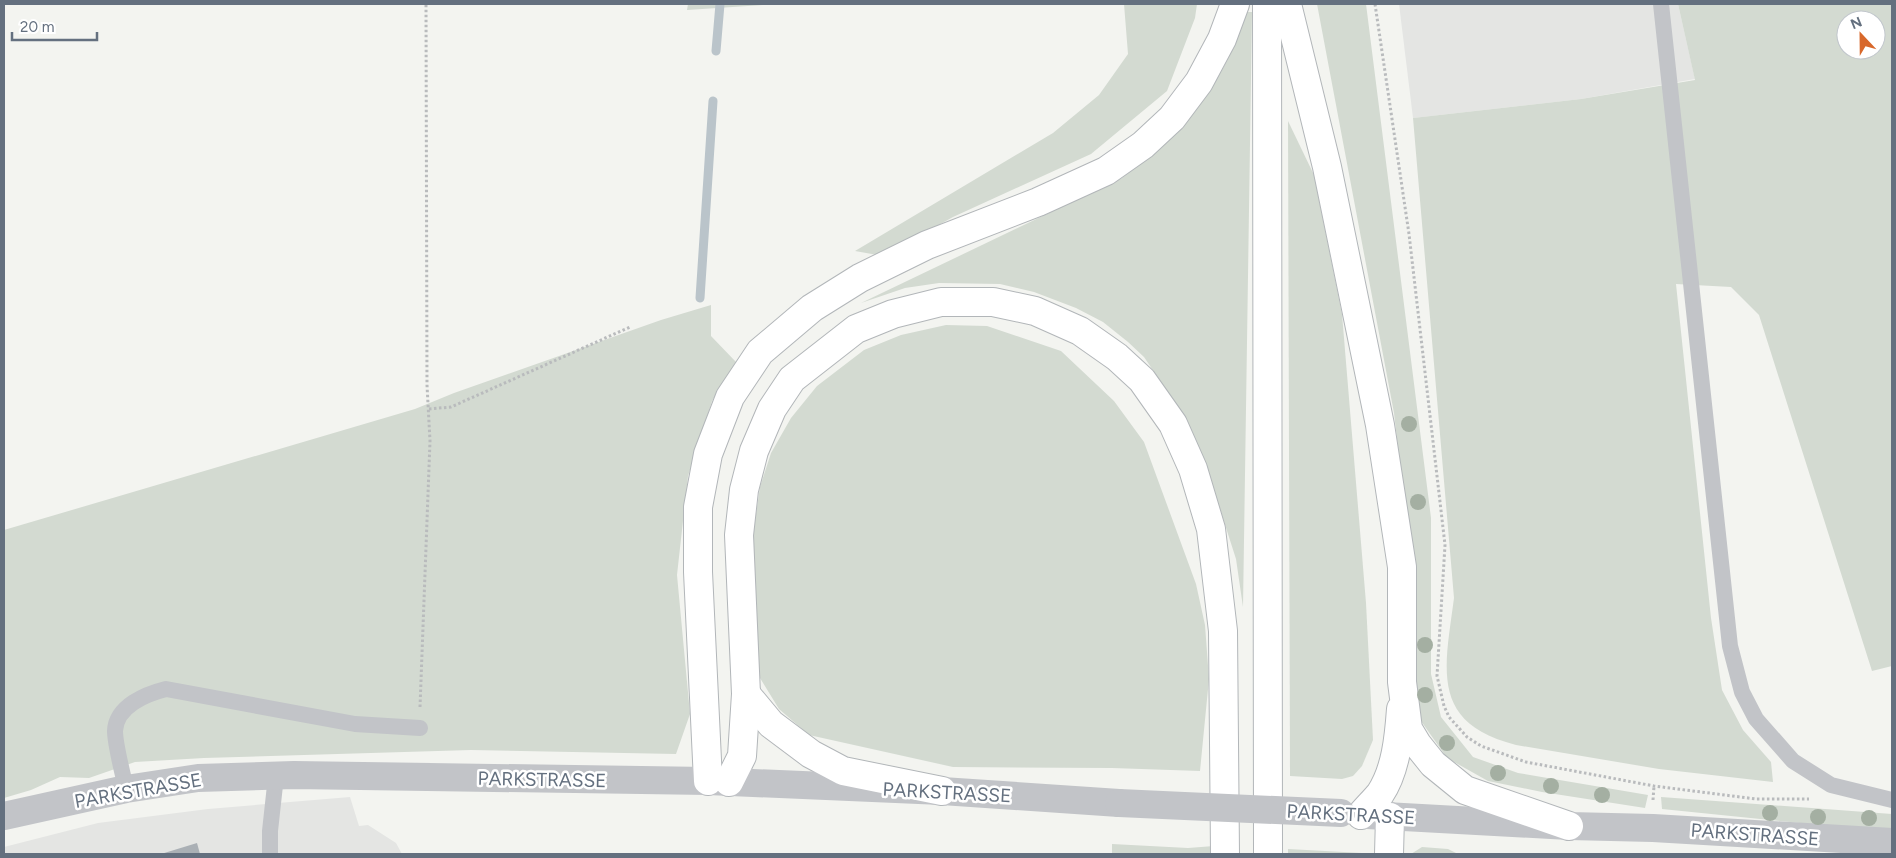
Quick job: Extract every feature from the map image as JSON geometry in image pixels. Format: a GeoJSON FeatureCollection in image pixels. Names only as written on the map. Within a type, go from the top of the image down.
{"type":"FeatureCollection","features":[{"type":"Feature","properties":{"kind":"main road"},"geometry":{"type":"LineString","coordinates":[[718,782],[698,572],[698,507],[708,454],[730,397],[760,352],[812,308],[860,278],[927,245],[1038,202],[1098,175],[1143,145],[1172,118],[1199,82],[1222,39],[1235,4]]}},
{"type":"Feature","properties":{"kind":"main road"},"geometry":{"type":"LineString","coordinates":[[1267,4],[1268,854]]}},
{"type":"Feature","properties":{"kind":"main road"},"geometry":{"type":"LineString","coordinates":[[1287,4],[1327,167],[1380,425],[1402,567],[1402,682],[1398,741],[1390,774],[1380,793],[1351,814]]}},
{"type":"Feature","properties":{"kind":"main road"},"geometry":{"type":"LineString","coordinates":[[718,782],[742,756],[746,694],[739,535],[744,490],[754,451],[772,409],[792,379],[856,330],[893,314],[941,302],[993,302],[1035,311],[1080,331],[1116,357],[1142,380],[1173,424],[1193,469],[1211,529],[1223,630],[1225,854]]}},
{"type":"Feature","properties":{"kind":"main road"},"geometry":{"type":"LineString","coordinates":[[1402,682],[1408,729],[1433,764],[1465,790],[1569,826]]}},
{"type":"Feature","properties":{"kind":"main road"},"geometry":{"type":"LineString","coordinates":[[746,694],[770,724],[811,754],[843,771],[942,791]]}},
{"type":"Feature","properties":{"kind":"main road"},"geometry":{"type":"LineString","coordinates":[[1390,817],[1390,854]]}},
{"type":"Feature","properties":{"kind":"street","name":"PARKSTRASSE"},"geometry":{"type":"LineString","coordinates":[[4,816],[126,789],[198,778],[276,776],[718,782],[942,791],[1119,803],[1569,826],[1653,828],[1892,842]]}},
{"type":"Feature","properties":{"kind":"lane"},"geometry":{"type":"LineString","coordinates":[[1661,4],[1730,646],[1742,692],[1756,719],[1793,761],[1831,785],[1892,800]]}},
{"type":"Feature","properties":{"kind":"lane"},"geometry":{"type":"LineString","coordinates":[[126,789],[115,730],[120,715],[145,694],[166,689],[355,724],[420,728]]}},
{"type":"Feature","properties":{"kind":"lane"},"geometry":{"type":"LineString","coordinates":[[270,854],[270,831],[276,776]]}},
{"type":"Feature","properties":{"kind":"path"},"geometry":{"type":"LineString","coordinates":[[420,728],[430,442],[427,385],[426,4]]}},
{"type":"Feature","properties":{"kind":"path"},"geometry":{"type":"LineString","coordinates":[[1375,4],[1409,234],[1445,545],[1436,676],[1449,717],[1467,737],[1481,746],[1526,762],[1654,786],[1756,799],[1813,799]]}},
{"type":"Feature","properties":{"kind":"path"},"geometry":{"type":"LineString","coordinates":[[429,408],[451,407],[630,327]]}},
{"type":"Feature","properties":{"kind":"shaded area"},"geometry":{"type":"Polygon","coordinates":[[[688,4],[765,4],[687,10],[688,4]]]}},
{"type":"Feature","properties":{"kind":"shaded area"},"geometry":{"type":"Polygon","coordinates":[[[1124,4],[1197,4],[1195,18],[1167,91],[1091,154],[953,217],[883,256],[855,251],[1053,133],[1099,95],[1128,54],[1124,4]]]}},
{"type":"Feature","properties":{"kind":"shaded area"},"geometry":{"type":"Polygon","coordinates":[[[1317,4],[1366,4],[1431,518],[1431,674],[1441,717],[1473,757],[1518,773],[1648,795],[1645,808],[1542,792],[1488,781],[1447,758],[1421,721],[1411,673],[1409,543],[1394,413],[1317,4]]]}},
{"type":"Feature","properties":{"kind":"shaded area"},"geometry":{"type":"Polygon","coordinates":[[[1399,4],[1678,4],[1695,79],[1581,99],[1413,118],[1399,4]]]}},
{"type":"Feature","properties":{"kind":"shaded area"},"geometry":{"type":"Polygon","coordinates":[[[1678,4],[1892,4],[1892,666],[1872,671],[1759,315],[1731,287],[1676,284],[1711,618],[1722,690],[1743,730],[1771,762],[1773,782],[1659,769],[1516,745],[1488,735],[1468,723],[1456,707],[1449,689],[1447,669],[1448,647],[1454,598],[1413,118],[1581,99],[1695,80],[1678,4]]]}},
{"type":"Feature","properties":{"kind":"shaded area"},"geometry":{"type":"Polygon","coordinates":[[[1247,12],[1252,12],[1243,607],[1236,559],[1205,462],[1181,412],[1144,357],[1103,322],[1076,308],[1034,292],[1000,284],[939,283],[905,288],[861,303],[1122,178],[1179,130],[1211,89],[1227,61],[1247,12]]]}},
{"type":"Feature","properties":{"kind":"shaded area"},"geometry":{"type":"Polygon","coordinates":[[[1288,121],[1314,175],[1342,314],[1366,603],[1373,740],[1362,766],[1353,776],[1342,779],[1290,776],[1288,121]]]}},
{"type":"Feature","properties":{"kind":"shaded area"},"geometry":{"type":"Polygon","coordinates":[[[711,305],[711,336],[736,362],[712,401],[688,476],[677,575],[690,714],[676,754],[471,750],[204,758],[135,762],[89,778],[60,777],[31,790],[4,798],[4,530],[415,409],[454,393],[661,320],[711,305]]]}},
{"type":"Feature","properties":{"kind":"shaded area"},"geometry":{"type":"Polygon","coordinates":[[[946,325],[987,326],[1061,351],[1114,401],[1144,442],[1196,584],[1205,625],[1209,679],[1200,771],[1112,768],[953,767],[809,735],[779,709],[760,678],[754,639],[753,534],[760,487],[771,453],[791,418],[817,386],[864,350],[901,335],[946,325]]]}},
{"type":"Feature","properties":{"kind":"shaded area"},"geometry":{"type":"Polygon","coordinates":[[[350,797],[359,826],[368,825],[396,843],[402,854],[4,854],[4,847],[98,823],[208,809],[350,797]]]}},
{"type":"Feature","properties":{"kind":"shaded area"},"geometry":{"type":"Polygon","coordinates":[[[1661,797],[1892,814],[1892,829],[1810,824],[1662,809],[1661,797]]]}},
{"type":"Feature","properties":{"kind":"shaded area"},"geometry":{"type":"Polygon","coordinates":[[[1112,844],[1188,848],[1214,846],[1214,854],[1112,854],[1112,844]]]}},
{"type":"Feature","properties":{"kind":"shaded area"},"geometry":{"type":"Polygon","coordinates":[[[1422,847],[1448,849],[1456,853],[1411,854],[1422,847]]]}},
{"type":"Feature","properties":{"kind":"shaded area"},"geometry":{"type":"Polygon","coordinates":[[[1288,849],[1362,853],[1362,854],[1288,854],[1288,849]]]}},
{"type":"Feature","properties":{"kind":"building"},"geometry":{"type":"Polygon","coordinates":[[[197,843],[200,854],[161,854],[197,843]]]}},
{"type":"Feature","properties":{"kind":"waterway"},"geometry":{"type":"LineString","coordinates":[[716,51],[720,4]]}},
{"type":"Feature","properties":{"kind":"waterway"},"geometry":{"type":"LineString","coordinates":[[700,298],[713,101]]}}]}
